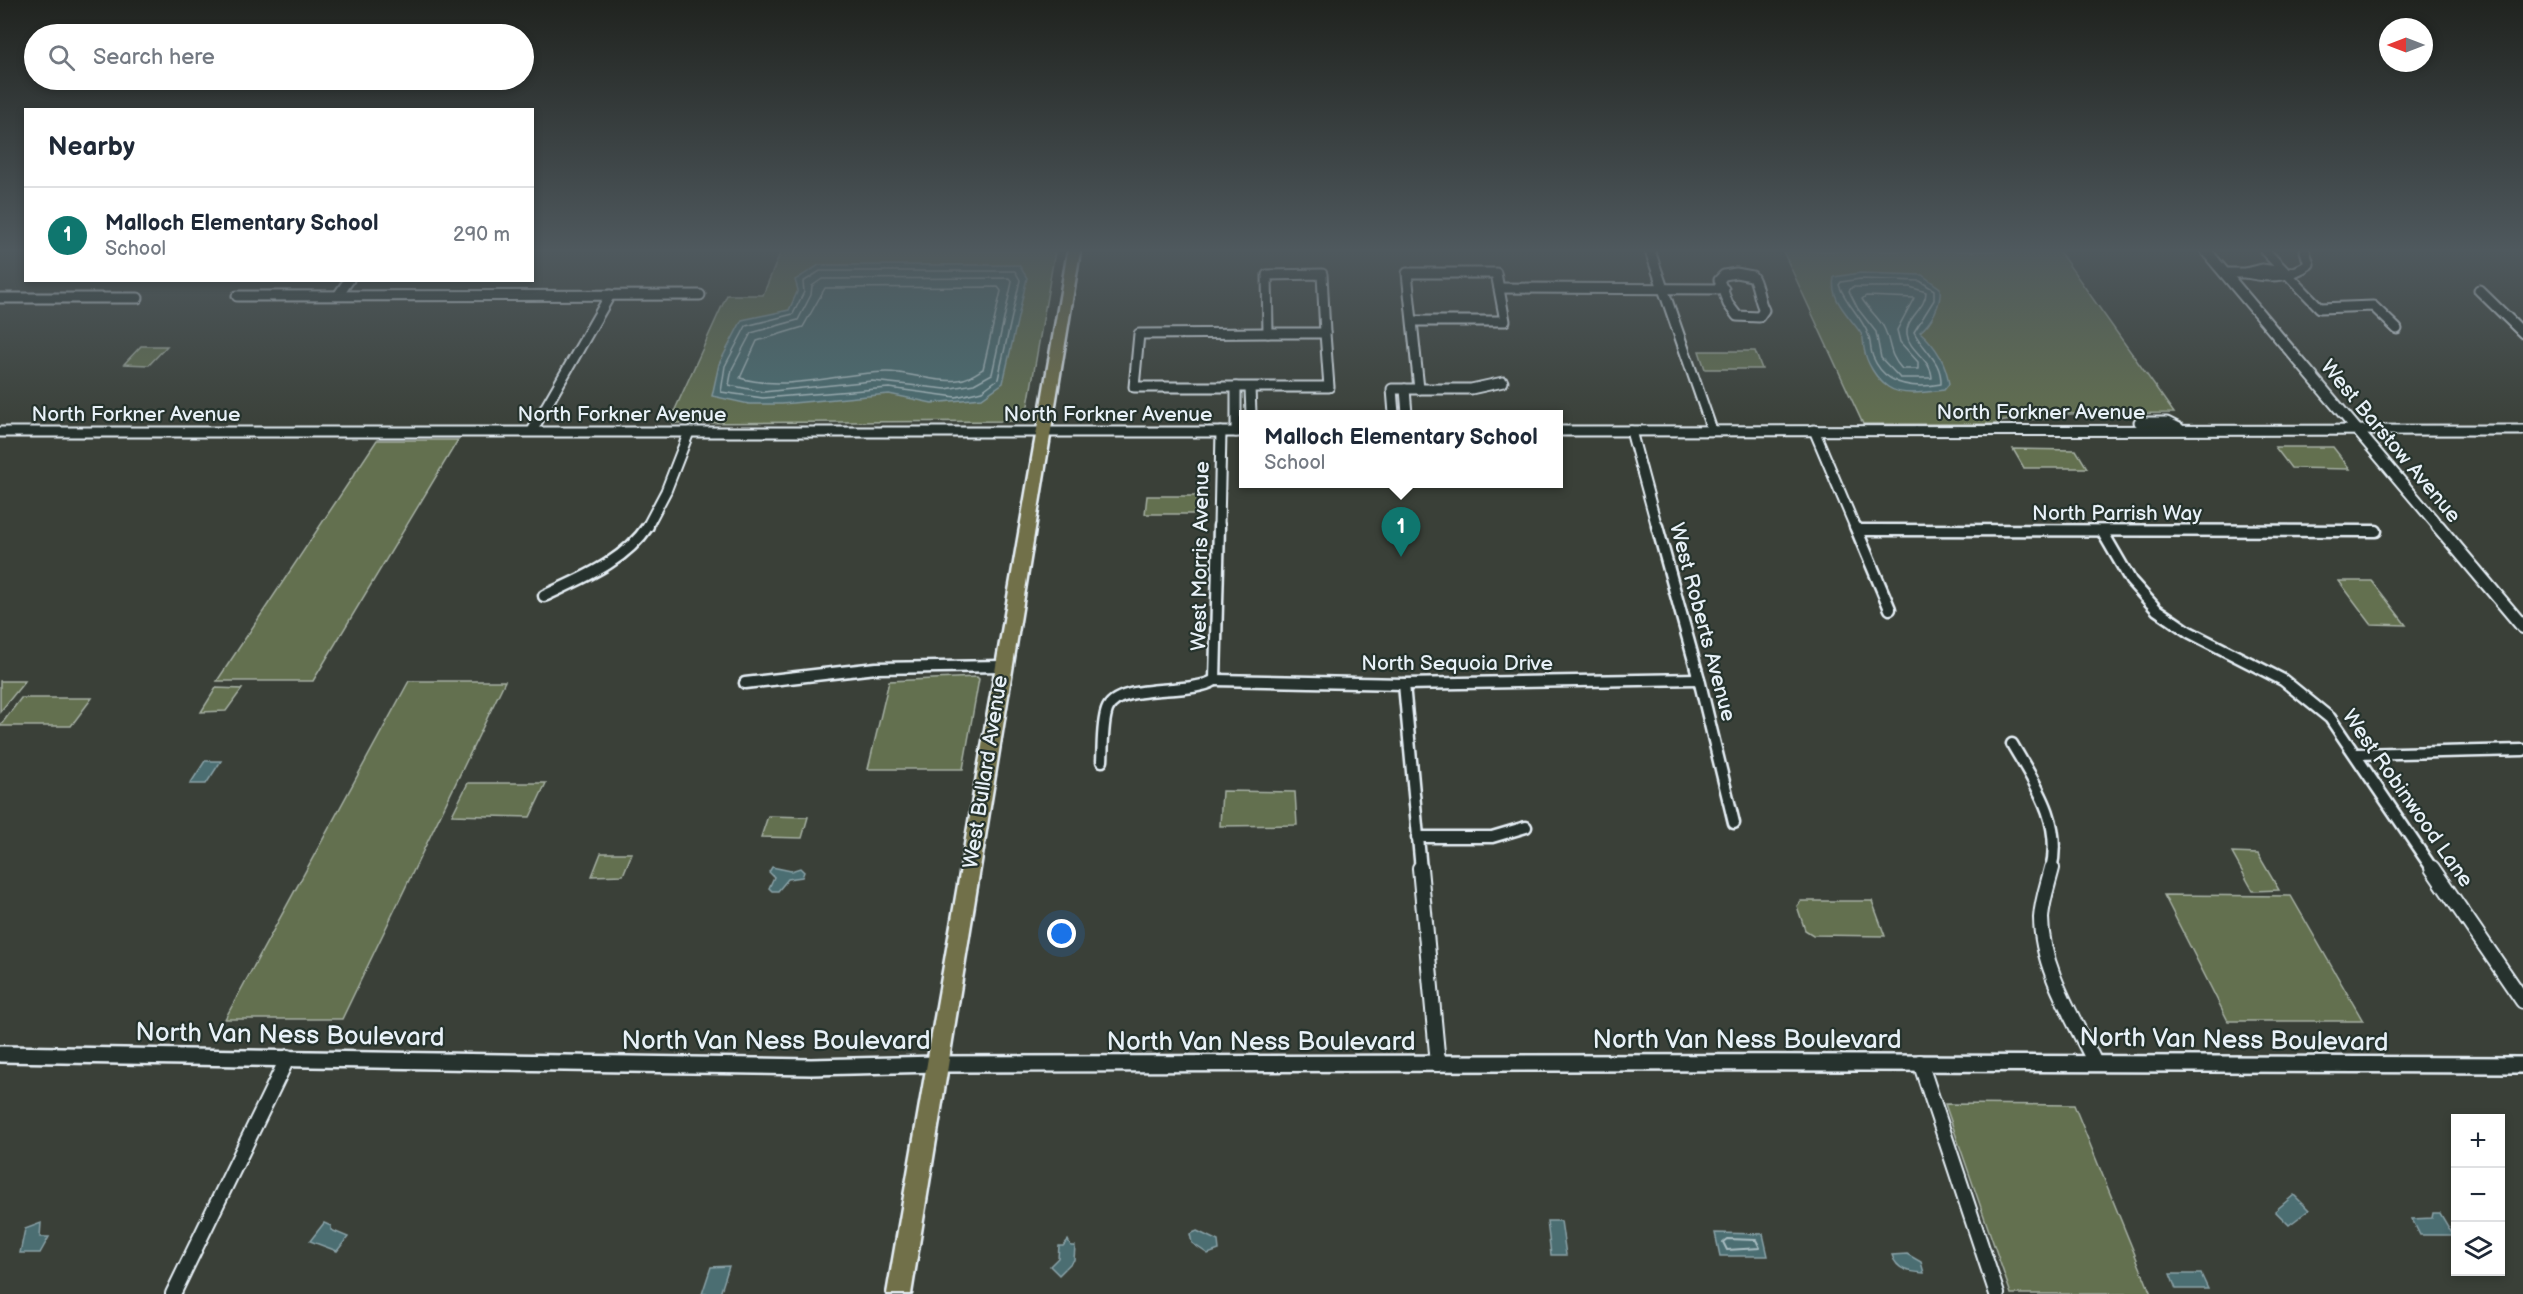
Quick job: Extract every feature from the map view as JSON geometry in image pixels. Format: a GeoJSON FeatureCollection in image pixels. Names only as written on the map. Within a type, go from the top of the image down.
{"type":"FeatureCollection","features":[{"type":"Feature","properties":{"kind":"main road","name":"West Bullard Avenue"},"geometry":{"type":"LineString","coordinates":[[899,1294],[1063,311]]}},
{"type":"Feature","properties":{"kind":"street"},"geometry":{"type":"LineString","coordinates":[[532,431],[601,311]]}},
{"type":"Feature","properties":{"kind":"street"},"geometry":{"type":"LineString","coordinates":[[1268,311],[1268,333]]}},
{"type":"Feature","properties":{"kind":"street"},"geometry":{"type":"LineString","coordinates":[[1324,311],[1329,387],[1134,387],[1139,333],[1325,333]]}},
{"type":"Feature","properties":{"kind":"street"},"geometry":{"type":"LineString","coordinates":[[1411,311],[1419,389]]}},
{"type":"Feature","properties":{"kind":"street"},"geometry":{"type":"LineString","coordinates":[[1412,321],[1505,321],[1503,311]]}},
{"type":"Feature","properties":{"kind":"street"},"geometry":{"type":"LineString","coordinates":[[1671,311],[1712,430]]}},
{"type":"Feature","properties":{"kind":"street"},"geometry":{"type":"LineString","coordinates":[[1731,311],[1753,319],[1762,315],[1763,311]]}},
{"type":"Feature","properties":{"kind":"street","name":"West Barstow Avenue"},"geometry":{"type":"LineString","coordinates":[[2257,311],[2523,627]]}},
{"type":"Feature","properties":{"kind":"street"},"geometry":{"type":"LineString","coordinates":[[2379,311],[2397,329]]}},
{"type":"Feature","properties":{"kind":"street"},"geometry":{"type":"LineString","coordinates":[[2501,311],[2523,333]]}},
{"type":"Feature","properties":{"kind":"street"},"geometry":{"type":"LineString","coordinates":[[1394,410],[1392,389],[1471,389],[1503,382]]}},
{"type":"Feature","properties":{"kind":"street"},"geometry":{"type":"LineString","coordinates":[[1236,387],[1239,421]]}},
{"type":"Feature","properties":{"kind":"street"},"geometry":{"type":"LineString","coordinates":[[1250,388],[1251,410]]}},
{"type":"Feature","properties":{"kind":"street"},"geometry":{"type":"LineString","coordinates":[[1406,389],[1407,410]]}},
{"type":"Feature","properties":{"kind":"street"},"geometry":{"type":"LineString","coordinates":[[1815,430],[1890,609]]}},
{"type":"Feature","properties":{"kind":"street","name":"North Forkner Avenue"},"geometry":{"type":"LineString","coordinates":[[1563,431],[2523,430]]}},
{"type":"Feature","properties":{"kind":"street","name":"West Roberts Avenue"},"geometry":{"type":"LineString","coordinates":[[1631,431],[1699,679],[1734,823]]}},
{"type":"Feature","properties":{"kind":"street","name":"North Forkner Avenue"},"geometry":{"type":"LineString","coordinates":[[0,432],[1239,432]]}},
{"type":"Feature","properties":{"kind":"street"},"geometry":{"type":"LineString","coordinates":[[544,596],[613,561],[634,544],[654,512],[689,432]]}},
{"type":"Feature","properties":{"kind":"street","name":"West Morris Avenue"},"geometry":{"type":"LineString","coordinates":[[1215,680],[1221,432]]}},
{"type":"Feature","properties":{"kind":"street","name":"North Parrish Way"},"geometry":{"type":"LineString","coordinates":[[1857,530],[2376,531]]}},
{"type":"Feature","properties":{"kind":"street","name":"West Robinwood Lane"},"geometry":{"type":"LineString","coordinates":[[2102,531],[2131,580],[2163,614],[2183,629],[2294,687],[2330,718],[2357,754],[2523,1001]]}},
{"type":"Feature","properties":{"kind":"street"},"geometry":{"type":"LineString","coordinates":[[745,683],[876,668],[1003,666]]}},
{"type":"Feature","properties":{"kind":"street","name":"North Sequoia Drive"},"geometry":{"type":"LineString","coordinates":[[1102,761],[1107,709],[1110,702],[1129,693],[1204,687],[1215,680],[1404,684],[1699,679]]}},
{"type":"Feature","properties":{"kind":"street"},"geometry":{"type":"LineString","coordinates":[[1404,684],[1438,1064]]}},
{"type":"Feature","properties":{"kind":"street"},"geometry":{"type":"LineString","coordinates":[[2012,744],[2048,807],[2055,844],[2040,913],[2042,932],[2056,978],[2094,1060]]}},
{"type":"Feature","properties":{"kind":"street"},"geometry":{"type":"LineString","coordinates":[[2357,754],[2523,750]]}},
{"type":"Feature","properties":{"kind":"street"},"geometry":{"type":"LineString","coordinates":[[1417,837],[1492,837],[1526,827]]}},
{"type":"Feature","properties":{"kind":"street","name":"North Van Ness Boulevard"},"geometry":{"type":"LineString","coordinates":[[0,1054],[811,1067],[938,1064],[2094,1060],[2523,1065]]}},
{"type":"Feature","properties":{"kind":"street"},"geometry":{"type":"LineString","coordinates":[[173,1294],[288,1058]]}},
{"type":"Feature","properties":{"kind":"street"},"geometry":{"type":"LineString","coordinates":[[1920,1062],[1997,1294]]}},
{"type":"Feature","properties":{"kind":"green space"},"geometry":{"type":"Polygon","coordinates":[[[720,311],[1044,311],[1026,417],[1019,421],[673,423],[672,416],[720,311]]]}},
{"type":"Feature","properties":{"kind":"green space"},"geometry":{"type":"Polygon","coordinates":[[[1811,311],[2102,311],[2174,413],[2062,414],[2046,419],[2011,420],[1994,424],[1863,424],[1811,311]]]}},
{"type":"Feature","properties":{"kind":"green space"},"geometry":{"type":"Polygon","coordinates":[[[141,346],[167,346],[149,365],[124,364],[141,346]]]}},
{"type":"Feature","properties":{"kind":"green space"},"geometry":{"type":"Polygon","coordinates":[[[1699,351],[1755,351],[1762,369],[1705,369],[1699,351]]]}},
{"type":"Feature","properties":{"kind":"green space"},"geometry":{"type":"Polygon","coordinates":[[[377,440],[458,440],[313,681],[217,681],[377,440]]]}},
{"type":"Feature","properties":{"kind":"green space"},"geometry":{"type":"Polygon","coordinates":[[[2275,447],[2333,447],[2350,469],[2291,468],[2275,447]]]}},
{"type":"Feature","properties":{"kind":"green space"},"geometry":{"type":"Polygon","coordinates":[[[2013,449],[2076,450],[2087,468],[2024,468],[2013,449]]]}},
{"type":"Feature","properties":{"kind":"green space"},"geometry":{"type":"Polygon","coordinates":[[[1147,496],[1202,496],[1201,514],[1145,514],[1147,496]]]}},
{"type":"Feature","properties":{"kind":"green space"},"geometry":{"type":"Polygon","coordinates":[[[2339,581],[2372,581],[2406,625],[2371,624],[2339,581]]]}},
{"type":"Feature","properties":{"kind":"green space"},"geometry":{"type":"Polygon","coordinates":[[[977,677],[979,679],[963,769],[868,769],[889,681],[977,677]]]}},
{"type":"Feature","properties":{"kind":"green space"},"geometry":{"type":"Polygon","coordinates":[[[0,681],[25,681],[0,712],[0,681]]]}},
{"type":"Feature","properties":{"kind":"green space"},"geometry":{"type":"Polygon","coordinates":[[[409,681],[505,681],[342,1019],[225,1019],[409,681]]]}},
{"type":"Feature","properties":{"kind":"green space"},"geometry":{"type":"Polygon","coordinates":[[[216,688],[242,689],[226,711],[201,712],[216,688]]]}},
{"type":"Feature","properties":{"kind":"green space"},"geometry":{"type":"Polygon","coordinates":[[[21,698],[92,698],[71,726],[0,726],[21,698]]]}},
{"type":"Feature","properties":{"kind":"green space"},"geometry":{"type":"Polygon","coordinates":[[[468,783],[546,783],[530,817],[452,815],[468,783]]]}},
{"type":"Feature","properties":{"kind":"green space"},"geometry":{"type":"Polygon","coordinates":[[[1222,791],[1295,792],[1297,825],[1220,826],[1222,791]]]}},
{"type":"Feature","properties":{"kind":"green space"},"geometry":{"type":"Polygon","coordinates":[[[768,816],[808,817],[802,838],[761,837],[768,816]]]}},
{"type":"Feature","properties":{"kind":"green space"},"geometry":{"type":"Polygon","coordinates":[[[601,853],[632,853],[623,875],[592,876],[601,853]]]}},
{"type":"Feature","properties":{"kind":"green space"},"geometry":{"type":"Polygon","coordinates":[[[2232,853],[2258,854],[2279,890],[2253,891],[2232,853]]]}},
{"type":"Feature","properties":{"kind":"green space"},"geometry":{"type":"Polygon","coordinates":[[[2164,895],[2291,896],[2363,1021],[2228,1021],[2164,895]]]}},
{"type":"Feature","properties":{"kind":"green space"},"geometry":{"type":"Polygon","coordinates":[[[1801,901],[1872,901],[1885,936],[1813,935],[1805,930],[1797,906],[1801,901]]]}},
{"type":"Feature","properties":{"kind":"green space"},"geometry":{"type":"Polygon","coordinates":[[[1945,1104],[2074,1105],[2151,1294],[2011,1294],[1945,1104]]]}},
{"type":"Feature","properties":{"kind":"water"},"geometry":{"type":"Polygon","coordinates":[[[782,311],[1019,311],[1003,383],[982,398],[932,403],[889,394],[782,404],[749,404],[712,396],[719,364],[742,320],[782,311]]]}},
{"type":"Feature","properties":{"kind":"water"},"geometry":{"type":"Polygon","coordinates":[[[1845,311],[1935,311],[1920,332],[1931,343],[1943,362],[1949,384],[1944,390],[1916,393],[1901,392],[1888,387],[1872,370],[1862,335],[1845,311]]]}},
{"type":"Feature","properties":{"kind":"water"},"geometry":{"type":"Polygon","coordinates":[[[205,761],[221,761],[206,784],[190,784],[205,761]]]}},
{"type":"Feature","properties":{"kind":"water"},"geometry":{"type":"Polygon","coordinates":[[[772,867],[791,871],[800,868],[804,872],[802,877],[788,879],[778,891],[772,891],[769,888],[774,877],[769,872],[772,867]]]}},
{"type":"Feature","properties":{"kind":"water"},"geometry":{"type":"Polygon","coordinates":[[[2294,1195],[2309,1210],[2289,1225],[2275,1211],[2294,1195]]]}},
{"type":"Feature","properties":{"kind":"water"},"geometry":{"type":"Polygon","coordinates":[[[2433,1213],[2440,1213],[2451,1235],[2420,1235],[2412,1219],[2432,1218],[2433,1213]]]}},
{"type":"Feature","properties":{"kind":"water"},"geometry":{"type":"Polygon","coordinates":[[[1547,1221],[1561,1221],[1566,1255],[1551,1255],[1547,1221]]]}},
{"type":"Feature","properties":{"kind":"water"},"geometry":{"type":"Polygon","coordinates":[[[41,1223],[40,1237],[49,1237],[40,1253],[20,1253],[25,1229],[41,1223]]]}},
{"type":"Feature","properties":{"kind":"water"},"geometry":{"type":"Polygon","coordinates":[[[324,1223],[331,1226],[331,1230],[348,1237],[337,1251],[310,1241],[324,1223]]]}},
{"type":"Feature","properties":{"kind":"water"},"geometry":{"type":"Polygon","coordinates":[[[1197,1231],[1218,1241],[1219,1250],[1208,1254],[1192,1243],[1190,1234],[1197,1231]]]}},
{"type":"Feature","properties":{"kind":"water"},"geometry":{"type":"Polygon","coordinates":[[[1715,1233],[1763,1234],[1768,1256],[1720,1256],[1715,1233]]]}},
{"type":"Feature","properties":{"kind":"water"},"geometry":{"type":"Polygon","coordinates":[[[1068,1240],[1071,1246],[1075,1246],[1074,1260],[1059,1275],[1050,1266],[1058,1258],[1059,1246],[1063,1246],[1068,1240]]]}},
{"type":"Feature","properties":{"kind":"water"},"geometry":{"type":"Polygon","coordinates":[[[1907,1254],[1921,1262],[1924,1273],[1909,1271],[1901,1267],[1892,1255],[1907,1254]]]}},
{"type":"Feature","properties":{"kind":"water"},"geometry":{"type":"Polygon","coordinates":[[[729,1266],[720,1294],[702,1294],[711,1267],[729,1266]]]}},
{"type":"Feature","properties":{"kind":"water"},"geometry":{"type":"Polygon","coordinates":[[[2170,1274],[2201,1274],[2208,1289],[2176,1289],[2170,1274]]]}},
{"type":"Feature","properties":{"kind":"place","name":"Malloch Elementary School"},"geometry":{"type":"Point","coordinates":[1401,557]}}]}
